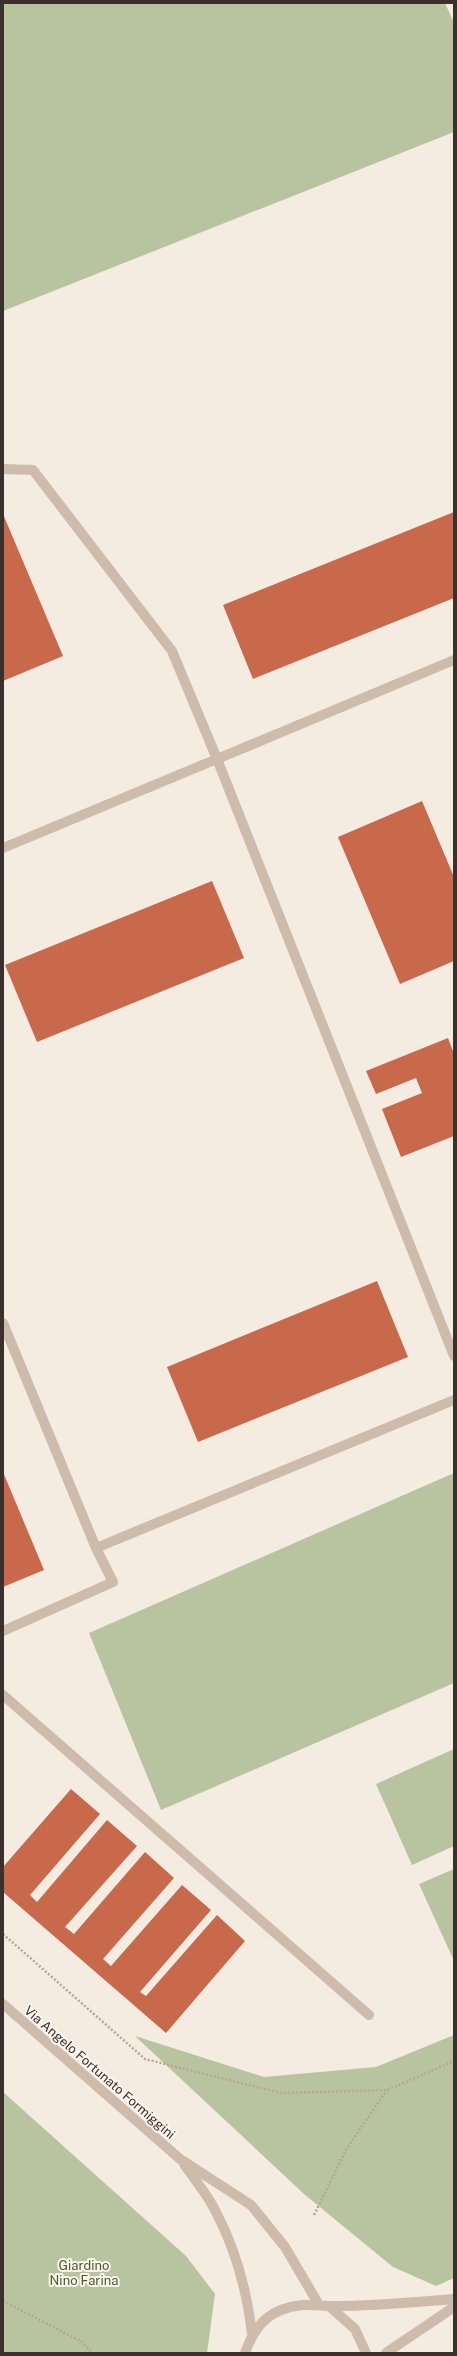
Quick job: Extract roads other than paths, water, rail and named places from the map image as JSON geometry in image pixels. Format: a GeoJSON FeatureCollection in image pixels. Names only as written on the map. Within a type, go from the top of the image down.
{"type":"FeatureCollection","features":[{"type":"Feature","properties":{"kind":"street"},"geometry":{"type":"LineString","coordinates":[[3,469],[33,470],[172,651],[217,759],[454,1356]]}},
{"type":"Feature","properties":{"kind":"street"},"geometry":{"type":"LineString","coordinates":[[3,848],[454,660]]}},
{"type":"Feature","properties":{"kind":"street"},"geometry":{"type":"LineString","coordinates":[[3,1323],[96,1548],[113,1582],[3,1631]]}},
{"type":"Feature","properties":{"kind":"street"},"geometry":{"type":"LineString","coordinates":[[96,1548],[454,1400]]}},
{"type":"Feature","properties":{"kind":"street"},"geometry":{"type":"LineString","coordinates":[[3,1695],[369,2015]]}},
{"type":"Feature","properties":{"kind":"street","name":"Via Angelo Fortunato Formiggini"},"geometry":{"type":"LineString","coordinates":[[3,2004],[180,2159],[252,2205],[285,2247],[324,2305],[355,2329],[366,2353]]}},
{"type":"Feature","properties":{"kind":"street","name":"Via Angelo Fortunato Formiggini"},"geometry":{"type":"LineString","coordinates":[[180,2159],[216,2210],[231,2243],[247,2296],[252,2334]]}},
{"type":"Feature","properties":{"kind":"street"},"geometry":{"type":"LineString","coordinates":[[245,2353],[252,2334],[264,2320],[281,2310],[313,2304],[324,2305],[454,2299]]}},
{"type":"Feature","properties":{"kind":"street"},"geometry":{"type":"LineString","coordinates":[[386,2353],[454,2307]]}},
{"type":"Feature","properties":{"kind":"park label","name":"Giardino Nino Farina"},"geometry":{"type":"Point","coordinates":[84,2272]}}]}
